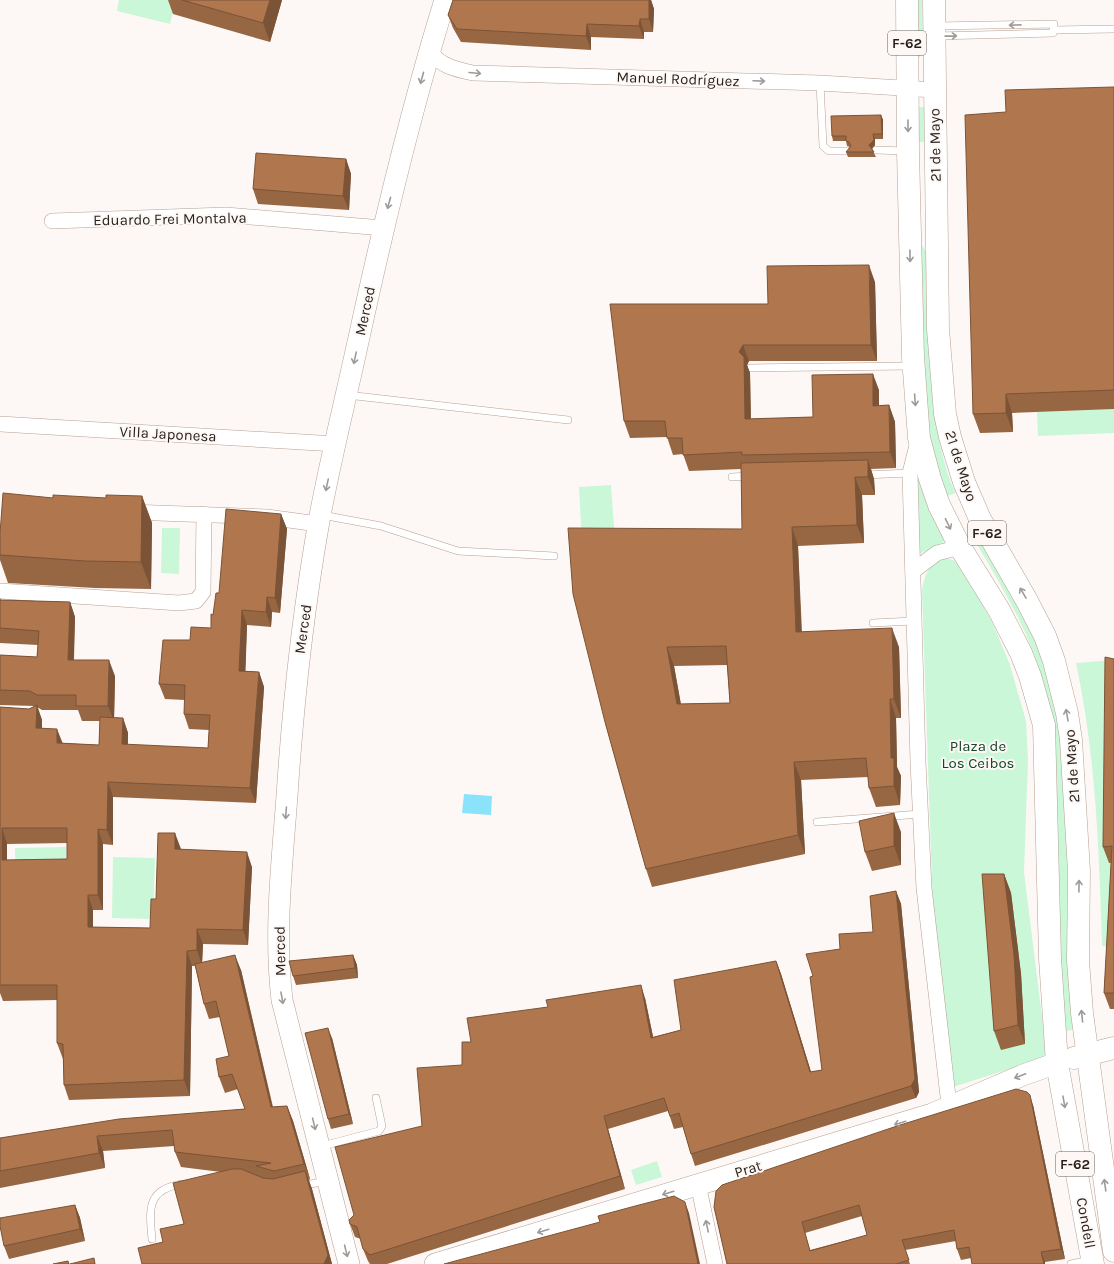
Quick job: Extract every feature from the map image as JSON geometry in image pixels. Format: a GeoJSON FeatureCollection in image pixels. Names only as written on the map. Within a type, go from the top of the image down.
{"type":"FeatureCollection","features":[{"type":"Feature","properties":{"kind":"main road","name":"Merced"},"geometry":{"type":"LineString","coordinates":[[349,1264],[312,1184],[320,1147],[282,1000],[278,949],[294,691],[319,520],[383,228],[429,51],[445,0]]}},
{"type":"Feature","properties":{"kind":"main road","name":"21 de Mayo"},"geometry":{"type":"LineString","coordinates":[[908,0],[907,87],[913,366],[919,438],[939,505],[960,547],[999,610],[1021,653],[1032,682],[1044,725],[1050,958],[1057,1063]]}},
{"type":"Feature","properties":{"kind":"main road","name":"21 de Mayo"},"geometry":{"type":"LineString","coordinates":[[934,0],[938,329],[945,414],[955,457],[969,495],[992,542],[1034,613],[1045,636],[1062,687],[1071,740],[1079,871],[1078,961],[1087,1055]]}},
{"type":"Feature","properties":{"kind":"main road"},"geometry":{"type":"LineString","coordinates":[[1057,1063],[1114,1048]]}},
{"type":"Feature","properties":{"kind":"main road","name":"Condell"},"geometry":{"type":"LineString","coordinates":[[1087,1055],[1114,1251]]}},
{"type":"Feature","properties":{"kind":"main road","name":"Condell"},"geometry":{"type":"LineString","coordinates":[[1057,1063],[1093,1262]]}},
{"type":"Feature","properties":{"kind":"main road","name":"Prat"},"geometry":{"type":"LineString","coordinates":[[435,1264],[932,1114],[949,1105],[1057,1063]]}},
{"type":"Feature","properties":{"kind":"street","name":"Manuel Rodríguez"},"geometry":{"type":"LineString","coordinates":[[429,51],[436,60],[448,67],[473,73],[820,82],[934,90]]}},
{"type":"Feature","properties":{"kind":"street","name":"Eduardo Frei Montalva"},"geometry":{"type":"LineString","coordinates":[[52,221],[226,215],[383,228]]}},
{"type":"Feature","properties":{"kind":"street","name":"Villa Japonesa"},"geometry":{"type":"LineString","coordinates":[[0,424],[336,444]]}},
{"type":"Feature","properties":{"kind":"street","name":"21 de Mayo"},"geometry":{"type":"LineString","coordinates":[[919,438],[910,473],[913,621],[920,814],[924,888],[949,1105]]}},
{"type":"Feature","properties":{"kind":"street"},"geometry":{"type":"LineString","coordinates":[[118,512],[204,514],[319,520]]}},
{"type":"Feature","properties":{"kind":"street"},"geometry":{"type":"LineString","coordinates":[[0,591],[179,603],[196,601],[200,598],[202,592],[204,514]]}},
{"type":"Feature","properties":{"kind":"street"},"geometry":{"type":"LineString","coordinates":[[913,571],[937,553],[960,547]]}},
{"type":"Feature","properties":{"kind":"street"},"geometry":{"type":"LineString","coordinates":[[698,1184],[715,1264]]}},
{"type":"Feature","properties":{"kind":"lane"},"geometry":{"type":"LineString","coordinates":[[934,31],[1114,29]]}},
{"type":"Feature","properties":{"kind":"lane"},"geometry":{"type":"LineString","coordinates":[[820,82],[824,146],[829,151],[848,151]]}},
{"type":"Feature","properties":{"kind":"lane"},"geometry":{"type":"LineString","coordinates":[[876,150],[908,151]]}},
{"type":"Feature","properties":{"kind":"lane"},"geometry":{"type":"LineString","coordinates":[[750,368],[913,366]]}},
{"type":"Feature","properties":{"kind":"lane"},"geometry":{"type":"LineString","coordinates":[[347,395],[568,420]]}},
{"type":"Feature","properties":{"kind":"lane"},"geometry":{"type":"LineString","coordinates":[[855,475],[910,473]]}},
{"type":"Feature","properties":{"kind":"lane"},"geometry":{"type":"LineString","coordinates":[[732,477],[755,476]]}},
{"type":"Feature","properties":{"kind":"lane"},"geometry":{"type":"LineString","coordinates":[[319,520],[381,526],[458,551],[554,556]]}},
{"type":"Feature","properties":{"kind":"lane"},"geometry":{"type":"LineString","coordinates":[[873,623],[913,621]]}},
{"type":"Feature","properties":{"kind":"lane"},"geometry":{"type":"LineString","coordinates":[[817,822],[920,814]]}},
{"type":"Feature","properties":{"kind":"lane"},"geometry":{"type":"LineString","coordinates":[[320,1147],[378,1131],[382,1126],[376,1098]]}},
{"type":"Feature","properties":{"kind":"lane"},"geometry":{"type":"LineString","coordinates":[[152,1239],[149,1212],[153,1199],[168,1186],[189,1183]]}},
{"type":"Feature","properties":{"kind":"lane"},"geometry":{"type":"LineString","coordinates":[[1071,1264],[1093,1262]]}},
{"type":"Feature","properties":{"kind":"green space"},"geometry":{"type":"Polygon","coordinates":[[[119,0],[176,0],[170,24],[117,11],[119,0]]]}},
{"type":"Feature","properties":{"kind":"green space"},"geometry":{"type":"Polygon","coordinates":[[[915,0],[922,0],[923,52],[915,64],[915,0]]]}},
{"type":"Feature","properties":{"kind":"green space"},"geometry":{"type":"Polygon","coordinates":[[[914,107],[924,107],[925,142],[915,142],[914,107]]]}},
{"type":"Feature","properties":{"kind":"green space"},"geometry":{"type":"Polygon","coordinates":[[[921,244],[929,255],[929,350],[932,397],[940,444],[956,493],[947,496],[934,462],[929,440],[925,387],[921,244]]]}},
{"type":"Feature","properties":{"kind":"green space"},"geometry":{"type":"Polygon","coordinates":[[[1114,409],[1114,433],[1038,436],[1037,412],[1114,409]]]}},
{"type":"Feature","properties":{"kind":"green space"},"geometry":{"type":"Polygon","coordinates":[[[919,469],[948,540],[919,554],[918,478],[919,469]]]}},
{"type":"Feature","properties":{"kind":"green space"},"geometry":{"type":"Polygon","coordinates":[[[611,485],[615,541],[582,543],[579,487],[611,485]]]}},
{"type":"Feature","properties":{"kind":"green space"},"geometry":{"type":"Polygon","coordinates":[[[162,528],[180,528],[179,574],[161,573],[162,528]]]}},
{"type":"Feature","properties":{"kind":"green space"},"geometry":{"type":"Polygon","coordinates":[[[980,538],[1048,660],[1067,783],[1068,946],[1074,1029],[1064,1032],[1059,989],[1054,732],[1043,681],[1035,657],[1016,613],[978,546],[977,540],[980,538]]]}},
{"type":"Feature","properties":{"kind":"green space","name":"Plaza de Los Ceibos"},"geometry":{"type":"Polygon","coordinates":[[[942,558],[954,560],[963,569],[993,624],[1010,665],[1026,721],[1028,761],[1024,872],[1047,1057],[953,1087],[933,911],[922,590],[924,580],[930,567],[942,558]]]}},
{"type":"Feature","properties":{"kind":"green space"},"geometry":{"type":"Polygon","coordinates":[[[1114,660],[1113,947],[1102,946],[1098,839],[1092,768],[1083,698],[1076,663],[1114,660]]]}},
{"type":"Feature","properties":{"kind":"green space"},"geometry":{"type":"Polygon","coordinates":[[[66,847],[67,886],[16,886],[15,848],[66,847]]]}},
{"type":"Feature","properties":{"kind":"green space"},"geometry":{"type":"Polygon","coordinates":[[[113,857],[155,858],[153,919],[112,918],[113,857]]]}},
{"type":"Feature","properties":{"kind":"green space"},"geometry":{"type":"Polygon","coordinates":[[[657,1161],[662,1177],[636,1185],[631,1170],[657,1161]]]}},
{"type":"Feature","properties":{"kind":"water"},"geometry":{"type":"Polygon","coordinates":[[[464,794],[492,796],[491,815],[462,813],[464,794]]]}},
{"type":"Feature","properties":{"kind":"building"},"geometry":{"type":"Polygon","coordinates":[[[182,0],[270,0],[263,23],[182,0]]]}},
{"type":"Feature","properties":{"kind":"building"},"geometry":{"type":"Polygon","coordinates":[[[453,0],[649,0],[649,19],[640,19],[639,26],[587,24],[586,36],[457,29],[448,15],[453,0]]]}},
{"type":"Feature","properties":{"kind":"building"},"geometry":{"type":"Polygon","coordinates":[[[1114,87],[1114,390],[1006,394],[1006,413],[973,414],[965,115],[1006,112],[1005,90],[1114,87]]]}},
{"type":"Feature","properties":{"kind":"building"},"geometry":{"type":"Polygon","coordinates":[[[881,115],[882,134],[873,134],[874,140],[869,145],[874,152],[846,152],[851,146],[849,142],[846,141],[846,136],[832,136],[831,116],[881,115]]]}},
{"type":"Feature","properties":{"kind":"building"},"geometry":{"type":"Polygon","coordinates":[[[256,153],[346,159],[343,196],[253,189],[256,153]]]}},
{"type":"Feature","properties":{"kind":"building"},"geometry":{"type":"Polygon","coordinates":[[[869,265],[871,345],[743,345],[739,352],[744,357],[745,419],[813,417],[812,375],[873,374],[873,406],[889,405],[890,452],[742,455],[742,452],[683,455],[682,438],[667,438],[665,421],[624,421],[610,304],[768,304],[767,266],[869,265]]]}},
{"type":"Feature","properties":{"kind":"building"},"geometry":{"type":"Polygon","coordinates":[[[868,460],[868,477],[855,477],[857,525],[792,527],[796,632],[892,628],[894,699],[890,699],[891,758],[894,758],[894,786],[869,788],[866,758],[794,762],[798,835],[646,869],[605,722],[573,594],[568,528],[742,529],[741,463],[868,460]],[[726,646],[667,647],[677,704],[730,703],[726,646]]]}},
{"type":"Feature","properties":{"kind":"building"},"geometry":{"type":"Polygon","coordinates":[[[3,493],[53,498],[53,495],[106,498],[106,495],[142,496],[141,562],[85,561],[0,555],[3,493]]]}},
{"type":"Feature","properties":{"kind":"building"},"geometry":{"type":"Polygon","coordinates":[[[226,509],[281,514],[275,598],[267,597],[266,612],[242,610],[239,671],[259,672],[250,788],[108,782],[107,830],[98,829],[98,895],[88,895],[88,927],[150,928],[151,899],[156,899],[158,833],[175,833],[175,849],[247,852],[243,930],[197,929],[197,950],[187,951],[184,1080],[64,1085],[63,1044],[57,1043],[57,985],[0,985],[0,707],[29,709],[37,705],[36,728],[57,729],[57,743],[99,745],[100,717],[123,718],[122,744],[208,748],[210,715],[184,714],[185,685],[159,684],[163,640],[190,640],[191,627],[211,628],[211,614],[213,615],[216,593],[219,593],[226,509]],[[2,828],[2,860],[67,859],[67,828],[2,828]]]}},
{"type":"Feature","properties":{"kind":"building"},"geometry":{"type":"Polygon","coordinates":[[[0,600],[70,602],[68,660],[109,660],[108,706],[76,706],[76,695],[37,695],[30,691],[0,690],[0,655],[37,657],[39,631],[0,628],[0,600]]]}},
{"type":"Feature","properties":{"kind":"building"},"geometry":{"type":"Polygon","coordinates":[[[1105,657],[1114,659],[1114,993],[1104,993],[1112,846],[1103,847],[1105,657]]]}},
{"type":"Feature","properties":{"kind":"building"},"geometry":{"type":"Polygon","coordinates":[[[894,813],[894,846],[865,852],[859,821],[894,813]]]}},
{"type":"Feature","properties":{"kind":"building"},"geometry":{"type":"Polygon","coordinates":[[[982,874],[1004,874],[1014,955],[1018,1025],[994,1031],[982,874]]]}},
{"type":"Feature","properties":{"kind":"building"},"geometry":{"type":"Polygon","coordinates":[[[896,891],[915,1079],[911,1086],[691,1154],[679,1113],[670,1116],[664,1098],[604,1116],[620,1176],[370,1255],[363,1249],[357,1227],[350,1224],[349,1220],[354,1215],[335,1147],[422,1126],[417,1068],[462,1065],[462,1042],[471,1042],[467,1018],[548,1007],[546,1000],[641,985],[651,1038],[681,1030],[674,980],[776,961],[810,1072],[822,1070],[810,977],[813,976],[806,954],[840,949],[839,934],[873,932],[870,896],[896,891]]]}},
{"type":"Feature","properties":{"kind":"building"},"geometry":{"type":"Polygon","coordinates":[[[235,955],[271,1107],[287,1106],[304,1164],[274,1171],[256,1166],[271,1163],[175,1152],[172,1130],[97,1136],[99,1153],[0,1171],[0,1138],[119,1119],[245,1109],[232,1074],[219,1077],[216,1059],[229,1056],[216,1001],[204,1004],[195,964],[235,955]]]}},
{"type":"Feature","properties":{"kind":"building"},"geometry":{"type":"Polygon","coordinates":[[[353,955],[355,968],[293,976],[289,961],[353,955]]]}},
{"type":"Feature","properties":{"kind":"building"},"geometry":{"type":"Polygon","coordinates":[[[328,1028],[349,1114],[328,1119],[305,1033],[328,1028]]]}},
{"type":"Feature","properties":{"kind":"building"},"geometry":{"type":"Polygon","coordinates":[[[1016,1089],[1027,1092],[1030,1095],[1061,1249],[1041,1252],[1044,1264],[972,1264],[969,1247],[957,1249],[954,1230],[902,1240],[909,1260],[896,1264],[727,1264],[714,1207],[716,1191],[722,1185],[897,1126],[1016,1089]],[[859,1205],[802,1222],[810,1251],[867,1235],[859,1205]]]}},
{"type":"Feature","properties":{"kind":"building"},"geometry":{"type":"Polygon","coordinates":[[[232,1169],[241,1169],[263,1178],[273,1179],[305,1171],[328,1255],[324,1264],[142,1264],[138,1248],[163,1242],[160,1229],[184,1224],[173,1183],[232,1169]]]}},
{"type":"Feature","properties":{"kind":"building"},"geometry":{"type":"Polygon","coordinates":[[[674,1196],[685,1202],[698,1264],[444,1264],[600,1222],[598,1216],[674,1196]]]}},
{"type":"Feature","properties":{"kind":"building"},"geometry":{"type":"Polygon","coordinates":[[[75,1205],[80,1229],[4,1246],[0,1218],[75,1205]]]}},
{"type":"Feature","properties":{"kind":"building"},"geometry":{"type":"Polygon","coordinates":[[[94,1258],[95,1264],[70,1264],[94,1258]]]}},
{"type":"Feature","properties":{"kind":"building"},"geometry":{"type":"Polygon","coordinates":[[[68,1261],[69,1264],[53,1264],[68,1261]]]}}]}
